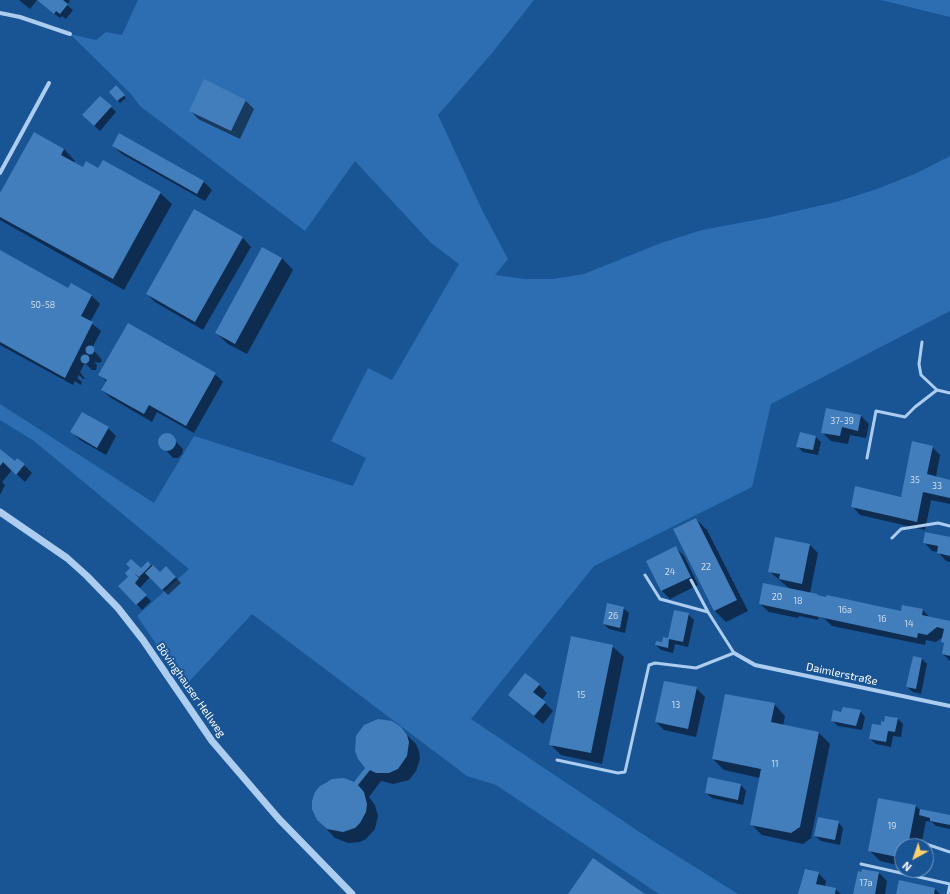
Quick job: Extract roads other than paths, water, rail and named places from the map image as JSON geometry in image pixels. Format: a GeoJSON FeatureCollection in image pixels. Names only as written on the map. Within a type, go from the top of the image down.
{"type":"FeatureCollection","features":[{"type":"Feature","properties":{"kind":"street"},"geometry":{"type":"LineString","coordinates":[[0,12],[20,17],[70,34]]}},
{"type":"Feature","properties":{"kind":"street"},"geometry":{"type":"LineString","coordinates":[[0,173],[49,83]]}},
{"type":"Feature","properties":{"kind":"street","name":"Bövinghauser Hellweg"},"geometry":{"type":"LineString","coordinates":[[0,512],[67,558],[118,608],[143,640],[212,741],[279,819],[352,894]]}},
{"type":"Feature","properties":{"kind":"street","name":"Daimlerstraße"},"geometry":{"type":"LineString","coordinates":[[734,653],[755,665],[950,706]]}},
{"type":"Feature","properties":{"kind":"lane"},"geometry":{"type":"LineString","coordinates":[[922,342],[919,364],[921,375],[937,390],[950,393]]}},
{"type":"Feature","properties":{"kind":"lane"},"geometry":{"type":"LineString","coordinates":[[867,458],[876,412],[905,418],[915,407],[937,390]]}},
{"type":"Feature","properties":{"kind":"lane"},"geometry":{"type":"LineString","coordinates":[[892,538],[901,529],[938,523],[950,526]]}},
{"type":"Feature","properties":{"kind":"lane"},"geometry":{"type":"LineString","coordinates":[[645,575],[660,598],[708,612]]}},
{"type":"Feature","properties":{"kind":"lane"},"geometry":{"type":"LineString","coordinates":[[557,760],[618,773],[625,772],[649,665],[655,663],[696,668],[734,653],[708,612],[691,580]]}},
{"type":"Feature","properties":{"kind":"lane"},"geometry":{"type":"LineString","coordinates":[[934,847],[950,852]]}},
{"type":"Feature","properties":{"kind":"lane"},"geometry":{"type":"LineString","coordinates":[[861,864],[950,884],[948,894]]}}]}
